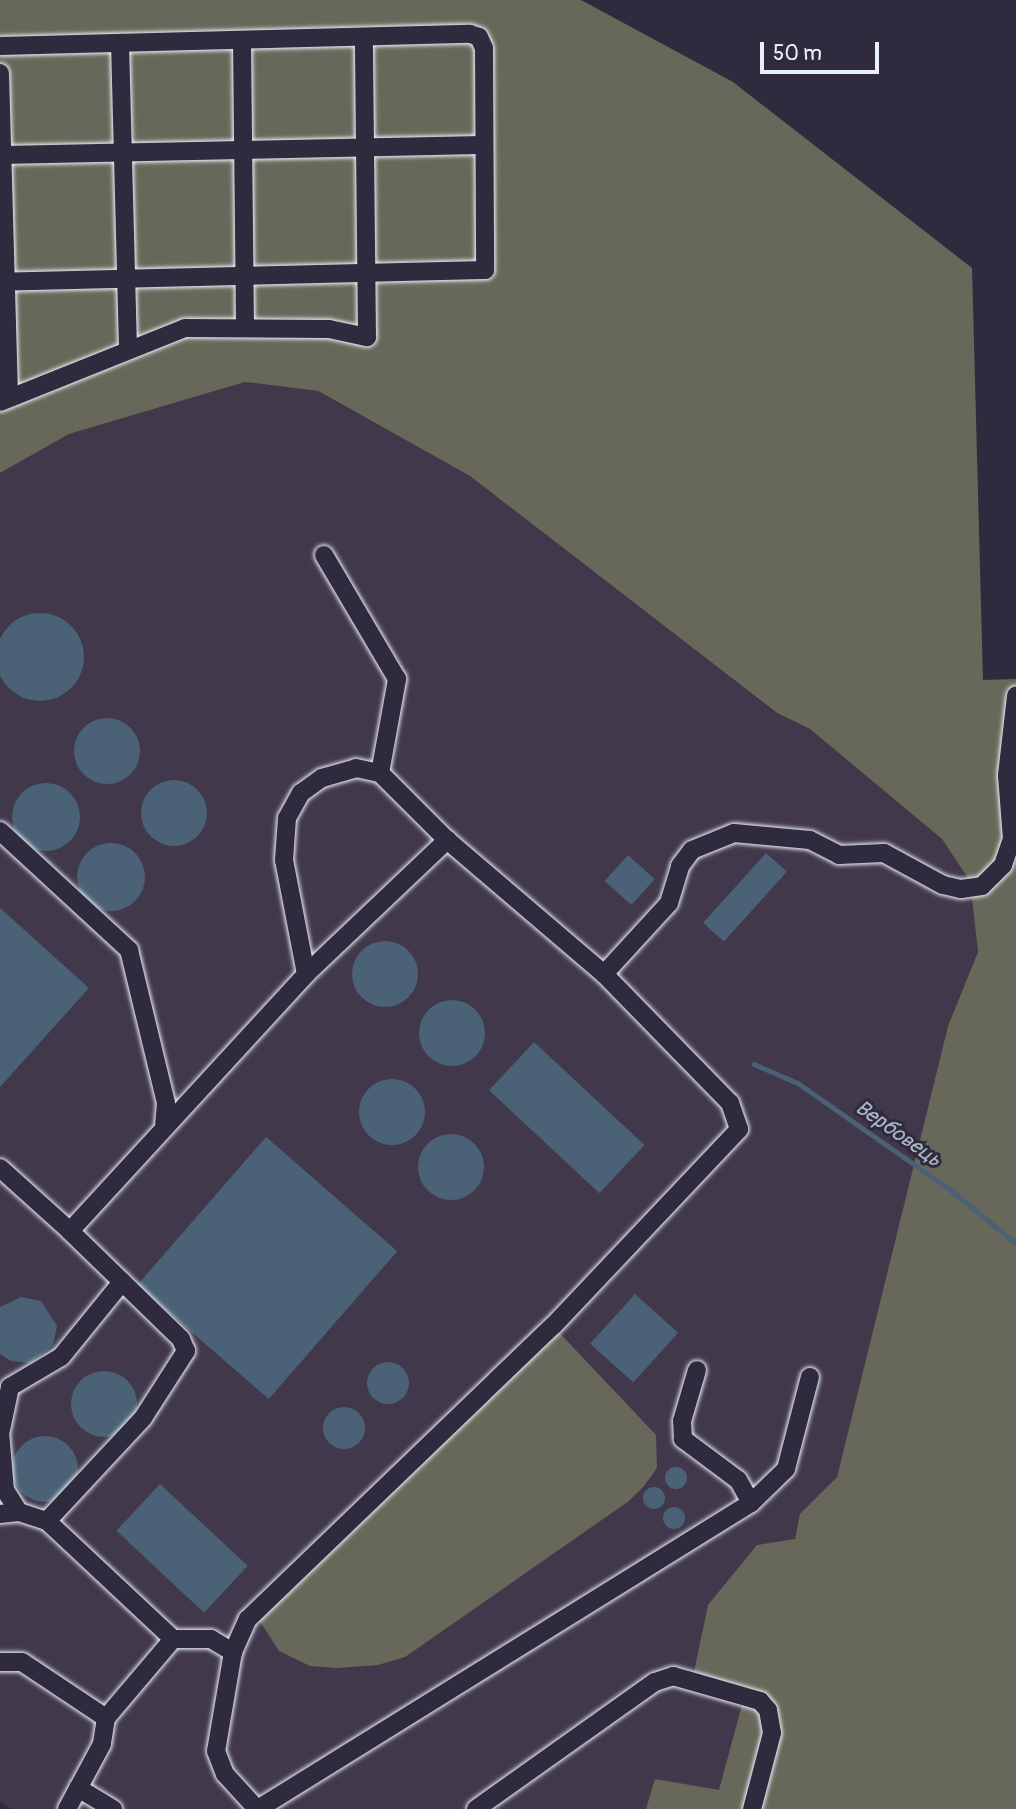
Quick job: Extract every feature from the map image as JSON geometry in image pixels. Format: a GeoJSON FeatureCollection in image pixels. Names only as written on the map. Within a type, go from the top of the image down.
{"type":"FeatureCollection","features":[{"type":"Feature","properties":{"kind":"lane"},"geometry":{"type":"LineString","coordinates":[[0,46],[470,34],[479,37],[484,48],[485,270],[3,281]]}},
{"type":"Feature","properties":{"kind":"lane"},"geometry":{"type":"LineString","coordinates":[[0,74],[5,399],[185,328],[329,329],[368,337],[364,271],[364,37]]}},
{"type":"Feature","properties":{"kind":"lane"},"geometry":{"type":"LineString","coordinates":[[242,40],[245,328]]}},
{"type":"Feature","properties":{"kind":"lane"},"geometry":{"type":"LineString","coordinates":[[120,43],[128,350]]}},
{"type":"Feature","properties":{"kind":"lane"},"geometry":{"type":"LineString","coordinates":[[1,155],[365,145],[484,145]]}},
{"type":"Feature","properties":{"kind":"lane"},"geometry":{"type":"LineString","coordinates":[[324,555],[397,679],[380,772]]}},
{"type":"Feature","properties":{"kind":"lane"},"geometry":{"type":"LineString","coordinates":[[604,974],[669,903],[680,866],[692,850],[734,833],[810,840],[839,855],[884,853],[943,885],[961,889],[982,886],[1003,865],[1012,839],[1007,775],[1016,696]]}},
{"type":"Feature","properties":{"kind":"lane"},"geometry":{"type":"LineString","coordinates":[[306,974],[284,860],[287,818],[301,793],[322,778],[356,768],[380,772],[447,840],[604,974],[730,1103],[737,1114],[737,1134],[553,1326],[248,1619],[233,1652],[216,1751],[225,1774],[258,1809],[751,1503],[786,1469],[810,1377]]}},
{"type":"Feature","properties":{"kind":"lane"},"geometry":{"type":"LineString","coordinates":[[0,831],[133,958],[166,1102],[164,1124]]}},
{"type":"Feature","properties":{"kind":"lane"},"geometry":{"type":"LineString","coordinates":[[70,1231],[164,1124],[306,974],[447,840]]}},
{"type":"Feature","properties":{"kind":"lane"},"geometry":{"type":"LineString","coordinates":[[0,1168],[70,1231],[181,1339],[186,1355],[143,1418],[47,1521]]}},
{"type":"Feature","properties":{"kind":"lane"},"geometry":{"type":"LineString","coordinates":[[19,1512],[5,1490],[0,1430],[10,1387],[61,1357],[122,1282]]}},
{"type":"Feature","properties":{"kind":"lane"},"geometry":{"type":"LineString","coordinates":[[697,1370],[682,1421],[683,1439],[738,1480],[751,1503]]}},
{"type":"Feature","properties":{"kind":"lane"},"geometry":{"type":"LineString","coordinates":[[0,1514],[19,1512],[47,1521],[173,1639],[211,1639],[233,1652]]}},
{"type":"Feature","properties":{"kind":"lane"},"geometry":{"type":"LineString","coordinates":[[67,1809],[102,1744],[106,1718],[173,1639]]}},
{"type":"Feature","properties":{"kind":"lane"},"geometry":{"type":"LineString","coordinates":[[0,1662],[22,1662],[106,1718]]}},
{"type":"Feature","properties":{"kind":"lane"},"geometry":{"type":"LineString","coordinates":[[477,1809],[655,1682],[673,1676],[760,1701],[768,1710],[772,1733],[752,1809]]}},
{"type":"Feature","properties":{"kind":"lane"},"geometry":{"type":"LineString","coordinates":[[78,1788],[113,1809]]}},
{"type":"Feature","properties":{"kind":"shaded area"},"geometry":{"type":"Polygon","coordinates":[[[245,382],[317,391],[470,476],[776,713],[810,729],[942,839],[970,880],[978,952],[948,1026],[837,1477],[800,1515],[760,1701],[752,1809],[12,1809],[0,1802],[0,473],[69,434],[245,382]]]}},
{"type":"Feature","properties":{"kind":"green space"},"geometry":{"type":"Polygon","coordinates":[[[0,0],[581,0],[733,82],[972,268],[983,680],[1016,679],[1016,1809],[646,1809],[655,1779],[719,1790],[746,1690],[694,1672],[708,1605],[757,1545],[795,1539],[800,1514],[837,1477],[948,1026],[978,952],[970,881],[942,839],[810,729],[777,713],[470,476],[318,391],[245,382],[69,434],[0,473],[0,0]]]}},
{"type":"Feature","properties":{"kind":"green space"},"geometry":{"type":"Polygon","coordinates":[[[553,1326],[656,1435],[657,1468],[644,1486],[629,1501],[405,1657],[378,1665],[337,1668],[310,1666],[279,1651],[254,1612],[553,1326]]]}},
{"type":"Feature","properties":{"kind":"water"},"geometry":{"type":"Polygon","coordinates":[[[31,613],[49,613],[65,620],[77,632],[84,648],[84,666],[77,682],[65,694],[49,701],[31,701],[15,694],[3,682],[-4,666],[-4,648],[3,632],[15,620],[31,613]]]}},
{"type":"Feature","properties":{"kind":"water"},"geometry":{"type":"Polygon","coordinates":[[[100,718],[114,718],[126,723],[135,732],[140,751],[138,764],[131,775],[114,784],[100,784],[88,779],[79,770],[74,758],[74,744],[79,732],[88,723],[100,718]]]}},
{"type":"Feature","properties":{"kind":"water"},"geometry":{"type":"Polygon","coordinates":[[[167,780],[181,780],[193,785],[202,794],[207,813],[205,826],[198,837],[181,846],[167,846],[155,841],[146,832],[141,820],[141,806],[146,794],[155,785],[167,780]]]}},
{"type":"Feature","properties":{"kind":"water"},"geometry":{"type":"Polygon","coordinates":[[[46,783],[59,786],[70,793],[77,804],[80,817],[77,830],[70,841],[59,848],[46,851],[33,848],[22,841],[15,830],[12,817],[15,804],[22,793],[33,786],[46,783]]]}},
{"type":"Feature","properties":{"kind":"water"},"geometry":{"type":"Polygon","coordinates":[[[111,843],[124,846],[135,853],[142,864],[145,877],[142,890],[135,901],[124,908],[111,911],[98,908],[87,901],[80,890],[77,877],[80,864],[87,853],[98,846],[111,843]]]}},
{"type":"Feature","properties":{"kind":"water"},"geometry":{"type":"Polygon","coordinates":[[[766,853],[787,872],[724,942],[703,923],[766,853]]]}},
{"type":"Feature","properties":{"kind":"water"},"geometry":{"type":"Polygon","coordinates":[[[628,855],[655,879],[631,905],[605,881],[628,855]]]}},
{"type":"Feature","properties":{"kind":"water"},"geometry":{"type":"Polygon","coordinates":[[[0,908],[89,988],[0,1087],[0,908]]]}},
{"type":"Feature","properties":{"kind":"water"},"geometry":{"type":"Polygon","coordinates":[[[379,941],[391,941],[409,950],[416,961],[416,987],[409,998],[398,1005],[379,1007],[366,1002],[357,993],[352,980],[352,968],[357,955],[366,946],[379,941]]]}},
{"type":"Feature","properties":{"kind":"water"},"geometry":{"type":"Polygon","coordinates":[[[458,1000],[476,1009],[483,1020],[483,1046],[476,1057],[465,1064],[446,1066],[428,1057],[421,1046],[419,1027],[428,1009],[439,1002],[458,1000]]]}},
{"type":"Feature","properties":{"kind":"water"},"geometry":{"type":"Polygon","coordinates":[[[534,1042],[644,1145],[599,1193],[489,1090],[534,1042]]]}},
{"type":"Feature","properties":{"kind":"water"},"geometry":{"type":"Polygon","coordinates":[[[398,1079],[416,1088],[423,1099],[423,1125],[416,1136],[405,1143],[386,1145],[368,1136],[361,1125],[359,1106],[368,1088],[379,1081],[398,1079]]]}},
{"type":"Feature","properties":{"kind":"water"},"geometry":{"type":"Polygon","coordinates":[[[457,1134],[475,1143],[482,1154],[482,1180],[475,1191],[464,1198],[445,1200],[427,1191],[420,1180],[418,1161],[427,1143],[438,1136],[457,1134]]]}},
{"type":"Feature","properties":{"kind":"water"},"geometry":{"type":"Polygon","coordinates":[[[266,1137],[397,1251],[269,1399],[137,1285],[266,1137]]]}},
{"type":"Feature","properties":{"kind":"water"},"geometry":{"type":"Polygon","coordinates":[[[635,1294],[678,1333],[633,1383],[590,1344],[635,1294]]]}},
{"type":"Feature","properties":{"kind":"water"},"geometry":{"type":"Polygon","coordinates":[[[21,1297],[41,1301],[57,1326],[53,1345],[30,1363],[11,1361],[0,1354],[0,1307],[21,1297]]]}},
{"type":"Feature","properties":{"kind":"water"},"geometry":{"type":"Polygon","coordinates":[[[388,1362],[403,1368],[409,1383],[403,1398],[388,1404],[373,1398],[367,1383],[373,1368],[388,1362]]]}},
{"type":"Feature","properties":{"kind":"water"},"geometry":{"type":"Polygon","coordinates":[[[98,1371],[110,1371],[122,1376],[132,1386],[137,1404],[135,1417],[122,1432],[110,1437],[98,1437],[86,1432],[76,1422],[71,1410],[71,1398],[76,1386],[86,1376],[98,1371]]]}},
{"type":"Feature","properties":{"kind":"water"},"geometry":{"type":"Polygon","coordinates":[[[344,1407],[359,1413],[365,1428],[359,1443],[344,1449],[329,1443],[323,1428],[329,1413],[344,1407]]]}},
{"type":"Feature","properties":{"kind":"water"},"geometry":{"type":"Polygon","coordinates":[[[45,1436],[68,1446],[78,1469],[68,1492],[45,1502],[22,1492],[12,1469],[22,1446],[45,1436]]]}},
{"type":"Feature","properties":{"kind":"water"},"geometry":{"type":"Polygon","coordinates":[[[676,1467],[684,1470],[687,1478],[684,1486],[676,1489],[668,1486],[665,1478],[668,1470],[676,1467]]]}},
{"type":"Feature","properties":{"kind":"water"},"geometry":{"type":"Polygon","coordinates":[[[160,1484],[248,1566],[204,1613],[116,1531],[160,1484]]]}},
{"type":"Feature","properties":{"kind":"water"},"geometry":{"type":"Polygon","coordinates":[[[654,1487],[662,1490],[665,1498],[662,1506],[654,1509],[646,1506],[643,1498],[646,1490],[654,1487]]]}},
{"type":"Feature","properties":{"kind":"water"},"geometry":{"type":"Polygon","coordinates":[[[674,1507],[682,1510],[685,1518],[682,1526],[674,1529],[666,1526],[663,1518],[666,1510],[674,1507]]]}},
{"type":"Feature","properties":{"kind":"waterway","name":"Вербовець"},"geometry":{"type":"LineString","coordinates":[[754,1064],[798,1083],[952,1191],[1016,1243]]}}]}
